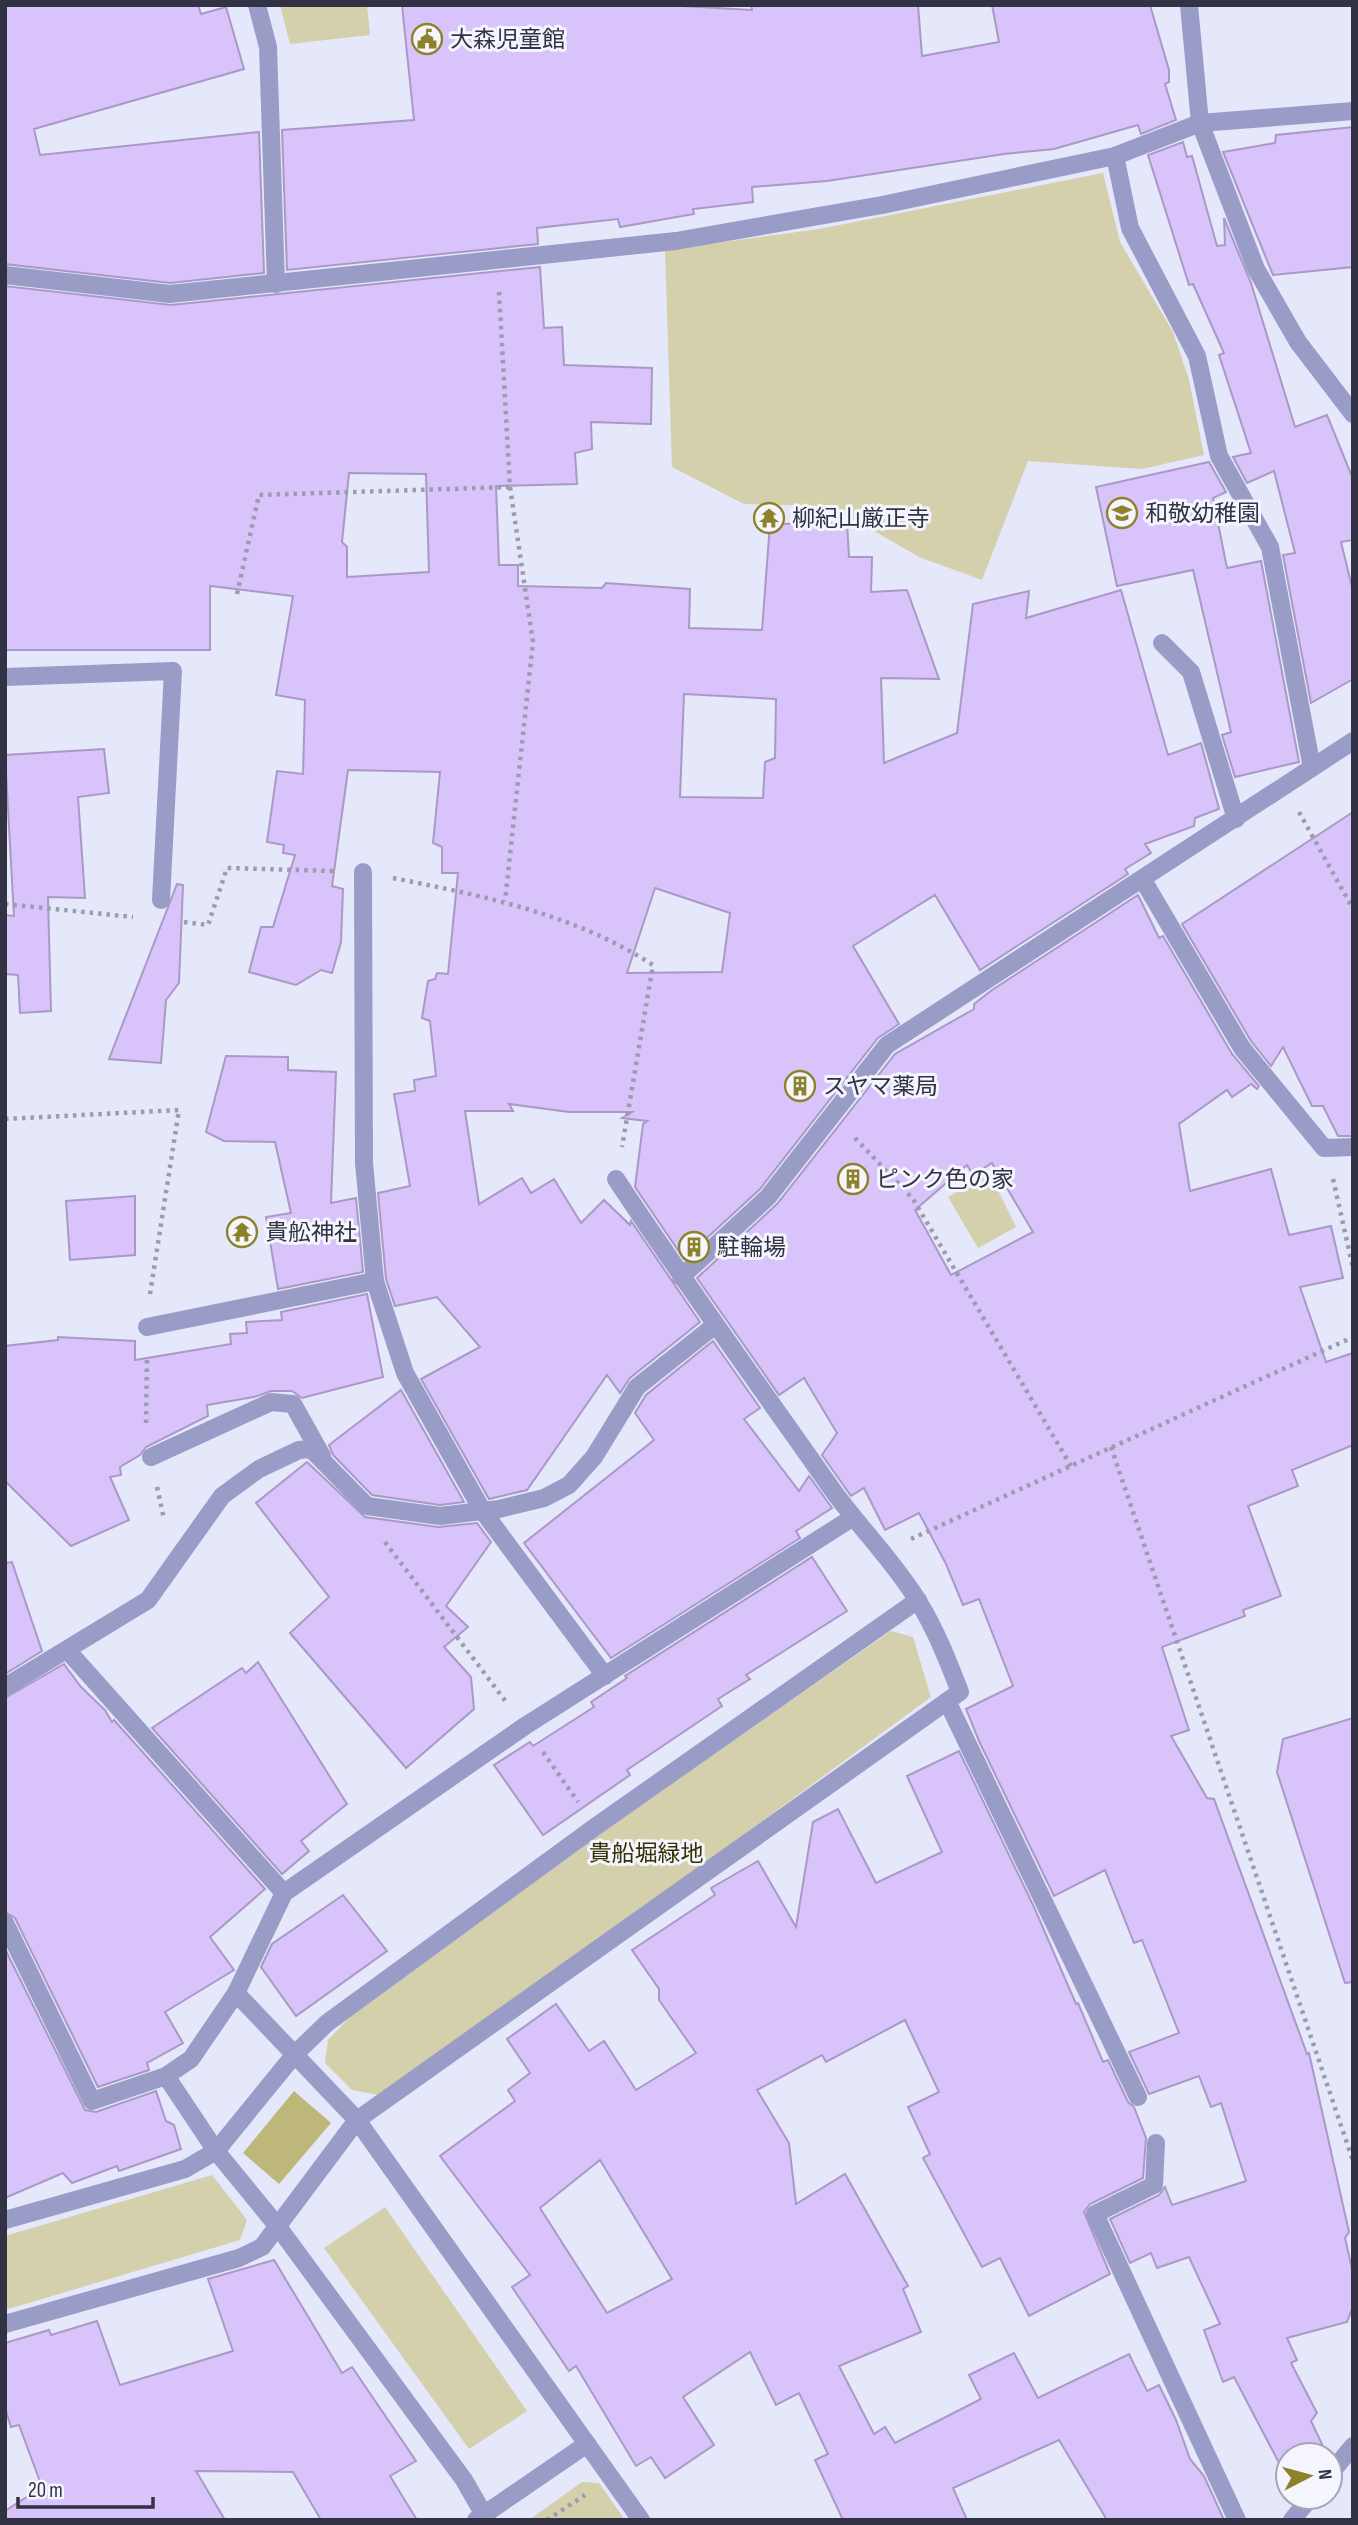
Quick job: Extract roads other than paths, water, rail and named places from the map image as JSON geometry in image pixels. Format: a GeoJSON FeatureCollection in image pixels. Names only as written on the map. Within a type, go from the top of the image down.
{"type":"FeatureCollection","features":[{"type":"Feature","properties":{"kind":"street"},"geometry":{"type":"LineString","coordinates":[[257,5],[268,47],[276,284]]}},
{"type":"Feature","properties":{"kind":"street"},"geometry":{"type":"LineString","coordinates":[[1189,5],[1200,123],[1256,269],[1298,342],[1352,411]]}},
{"type":"Feature","properties":{"kind":"street"},"geometry":{"type":"LineString","coordinates":[[5,275],[170,294],[676,241],[882,205],[1115,156],[1200,123],[1353,111]]}},
{"type":"Feature","properties":{"kind":"street"},"geometry":{"type":"LineString","coordinates":[[1115,156],[1130,229],[1197,356],[1219,456],[1270,547],[1312,768]]}},
{"type":"Feature","properties":{"kind":"street"},"geometry":{"type":"LineString","coordinates":[[1162,643],[1191,672],[1236,819]]}},
{"type":"Feature","properties":{"kind":"street"},"geometry":{"type":"LineString","coordinates":[[5,677],[173,671],[161,900]]}},
{"type":"Feature","properties":{"kind":"street"},"geometry":{"type":"LineString","coordinates":[[681,1277],[768,1197],[887,1045],[1353,741]]}},
{"type":"Feature","properties":{"kind":"street"},"geometry":{"type":"LineString","coordinates":[[363,872],[364,1163],[375,1280],[405,1373],[482,1510],[604,1676]]}},
{"type":"Feature","properties":{"kind":"street"},"geometry":{"type":"LineString","coordinates":[[1143,880],[1242,1048],[1324,1148],[1353,1147]]}},
{"type":"Feature","properties":{"kind":"street"},"geometry":{"type":"LineString","coordinates":[[5,2324],[239,2258],[261,2247],[279,2228],[357,2120],[960,1692],[941,1642],[918,1600],[883,1552],[852,1518],[714,1326],[616,1179]]}},
{"type":"Feature","properties":{"kind":"street"},"geometry":{"type":"LineString","coordinates":[[147,1326],[375,1280]]}},
{"type":"Feature","properties":{"kind":"street"},"geometry":{"type":"LineString","coordinates":[[5,1687],[148,1600],[222,1496],[259,1469],[299,1450],[311,1449],[323,1458],[368,1506],[440,1516],[499,1509],[544,1498],[569,1485],[594,1457],[637,1387],[714,1326]]}},
{"type":"Feature","properties":{"kind":"street"},"geometry":{"type":"LineString","coordinates":[[151,1457],[271,1402],[293,1404],[323,1458]]}},
{"type":"Feature","properties":{"kind":"street"},"geometry":{"type":"LineString","coordinates":[[5,1923],[92,2101],[166,2076],[191,2059],[236,1993],[284,1893],[525,1726],[852,1518]]}},
{"type":"Feature","properties":{"kind":"street"},"geometry":{"type":"LineString","coordinates":[[5,2220],[186,2169],[216,2151],[295,2054],[327,2023],[595,1827],[918,1600]]}},
{"type":"Feature","properties":{"kind":"street"},"geometry":{"type":"LineString","coordinates":[[67,1650],[284,1893]]}},
{"type":"Feature","properties":{"kind":"street"},"geometry":{"type":"LineString","coordinates":[[947,1700],[1138,2097]]}},
{"type":"Feature","properties":{"kind":"street"},"geometry":{"type":"LineString","coordinates":[[236,1993],[357,2120],[641,2520]]}},
{"type":"Feature","properties":{"kind":"street"},"geometry":{"type":"LineString","coordinates":[[166,2076],[216,2151],[279,2228],[464,2480],[483,2518],[587,2444]]}},
{"type":"Feature","properties":{"kind":"street"},"geometry":{"type":"LineString","coordinates":[[1156,2143],[1154,2185],[1095,2214],[1237,2520]]}},
{"type":"Feature","properties":{"kind":"place","name":"大森児童館"},"geometry":{"type":"Point","coordinates":[427,39]}},
{"type":"Feature","properties":{"kind":"place","name":"和敬幼稚園"},"geometry":{"type":"Point","coordinates":[1122,513]}},
{"type":"Feature","properties":{"kind":"place","name":"柳紀山厳正寺"},"geometry":{"type":"Point","coordinates":[769,518]}},
{"type":"Feature","properties":{"kind":"place","name":"スヤマ薬局"},"geometry":{"type":"Point","coordinates":[800,1086]}},
{"type":"Feature","properties":{"kind":"place","name":"ピンク色の家"},"geometry":{"type":"Point","coordinates":[853,1179]}},
{"type":"Feature","properties":{"kind":"place","name":"貴舩神社"},"geometry":{"type":"Point","coordinates":[242,1232]}},
{"type":"Feature","properties":{"kind":"place","name":"駐輪場"},"geometry":{"type":"Point","coordinates":[694,1247]}},
{"type":"Feature","properties":{"kind":"park label","name":"貴船堀緑地"},"geometry":{"type":"Point","coordinates":[646,1853]}}]}
